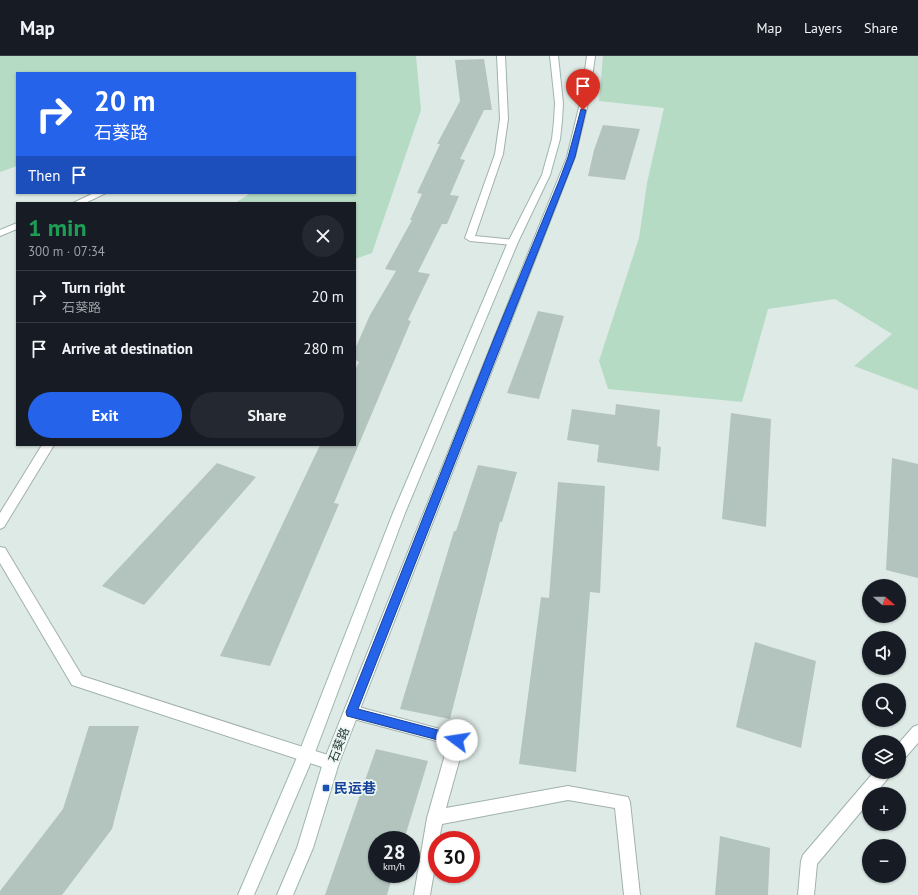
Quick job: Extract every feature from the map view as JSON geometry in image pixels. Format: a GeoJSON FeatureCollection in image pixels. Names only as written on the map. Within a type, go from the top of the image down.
{"type":"FeatureCollection","features":[{"type":"Feature","properties":{"kind":"main road"},"geometry":{"type":"LineString","coordinates":[[501,56],[504,119],[499,154],[470,238],[513,242]]}},
{"type":"Feature","properties":{"kind":"main road"},"geometry":{"type":"LineString","coordinates":[[246,895],[306,755],[399,513],[513,242],[546,175],[556,139],[559,104],[554,56]]}},
{"type":"Feature","properties":{"kind":"main road","name":"石葵路"},"geometry":{"type":"LineString","coordinates":[[285,895],[305,848],[331,762],[571,157],[585,99],[591,56]]}},
{"type":"Feature","properties":{"kind":"main road"},"geometry":{"type":"LineString","coordinates":[[80,202],[100,194]]}},
{"type":"Feature","properties":{"kind":"main road"},"geometry":{"type":"LineString","coordinates":[[0,233],[16,226]]}},
{"type":"Feature","properties":{"kind":"main road"},"geometry":{"type":"LineString","coordinates":[[0,524],[47,446]]}},
{"type":"Feature","properties":{"kind":"main road"},"geometry":{"type":"LineString","coordinates":[[0,552],[77,681],[331,762]]}},
{"type":"Feature","properties":{"kind":"main road"},"geometry":{"type":"LineString","coordinates":[[351,712],[457,740],[435,818],[422,895]]}},
{"type":"Feature","properties":{"kind":"main road"},"geometry":{"type":"LineString","coordinates":[[906,746],[918,732]]}},
{"type":"Feature","properties":{"kind":"main road"},"geometry":{"type":"LineString","coordinates":[[806,895],[809,861],[878,779]]}},
{"type":"Feature","properties":{"kind":"main road"},"geometry":{"type":"LineString","coordinates":[[435,818],[568,793],[622,802],[632,895]]}},
{"type":"Feature","properties":{"kind":"green space"},"geometry":{"type":"Polygon","coordinates":[[[0,56],[416,56],[421,110],[372,253],[356,259],[356,202],[237,202],[249,194],[356,194],[356,72],[16,72],[16,166],[0,172],[0,56]]]}},
{"type":"Feature","properties":{"kind":"green space"},"geometry":{"type":"Polygon","coordinates":[[[603,56],[918,56],[918,390],[854,366],[892,334],[835,299],[768,309],[742,402],[608,389],[599,361],[639,238],[647,183],[664,108],[599,101],[603,56]]]}},
{"type":"Feature","properties":{"kind":"building"},"geometry":{"type":"Polygon","coordinates":[[[484,59],[492,110],[484,110],[460,159],[465,160],[450,195],[459,196],[447,224],[442,224],[418,272],[430,274],[408,320],[411,321],[334,503],[339,504],[270,666],[220,656],[320,446],[356,446],[356,368],[359,362],[356,360],[356,347],[370,315],[396,271],[385,269],[412,220],[410,220],[422,194],[417,193],[440,144],[437,144],[460,101],[455,60],[484,59]]]}},
{"type":"Feature","properties":{"kind":"building"},"geometry":{"type":"Polygon","coordinates":[[[603,125],[640,129],[625,180],[588,176],[594,150],[603,125]]]}},
{"type":"Feature","properties":{"kind":"building"},"geometry":{"type":"Polygon","coordinates":[[[538,311],[564,316],[539,399],[507,393],[538,311]]]}},
{"type":"Feature","properties":{"kind":"building"},"geometry":{"type":"Polygon","coordinates":[[[616,404],[660,410],[657,446],[661,447],[659,471],[597,462],[599,445],[567,440],[572,409],[615,415],[616,404]]]}},
{"type":"Feature","properties":{"kind":"building"},"geometry":{"type":"Polygon","coordinates":[[[731,413],[771,419],[766,527],[722,519],[731,413]]]}},
{"type":"Feature","properties":{"kind":"building"},"geometry":{"type":"Polygon","coordinates":[[[892,458],[918,464],[918,578],[886,570],[892,458]]]}},
{"type":"Feature","properties":{"kind":"building"},"geometry":{"type":"Polygon","coordinates":[[[217,463],[256,477],[144,605],[102,586],[217,463]]]}},
{"type":"Feature","properties":{"kind":"building"},"geometry":{"type":"Polygon","coordinates":[[[478,465],[517,472],[502,522],[500,522],[450,719],[400,709],[454,531],[456,531],[478,465]]]}},
{"type":"Feature","properties":{"kind":"building"},"geometry":{"type":"Polygon","coordinates":[[[558,482],[605,486],[600,593],[590,592],[576,772],[519,764],[541,597],[549,598],[558,482]]]}},
{"type":"Feature","properties":{"kind":"building"},"geometry":{"type":"Polygon","coordinates":[[[755,642],[816,661],[801,748],[736,727],[755,642]]]}},
{"type":"Feature","properties":{"kind":"building"},"geometry":{"type":"Polygon","coordinates":[[[89,726],[139,726],[112,829],[62,895],[0,895],[0,891],[63,809],[89,726]]]}},
{"type":"Feature","properties":{"kind":"building"},"geometry":{"type":"Polygon","coordinates":[[[376,749],[428,761],[407,831],[368,831],[368,883],[390,883],[387,895],[325,895],[376,749]]]}},
{"type":"Feature","properties":{"kind":"building"},"geometry":{"type":"Polygon","coordinates":[[[720,836],[770,848],[768,895],[715,895],[720,836]]]}},
{"type":"Feature","properties":{"kind":"place","name":"民运巷"},"geometry":{"type":"Point","coordinates":[326,788]}},
{"type":"Feature","properties":{"kind":"route"},"geometry":{"type":"LineString","coordinates":[[457,740],[351,712],[499,336],[562,181],[578,134],[583,110]]}}]}
